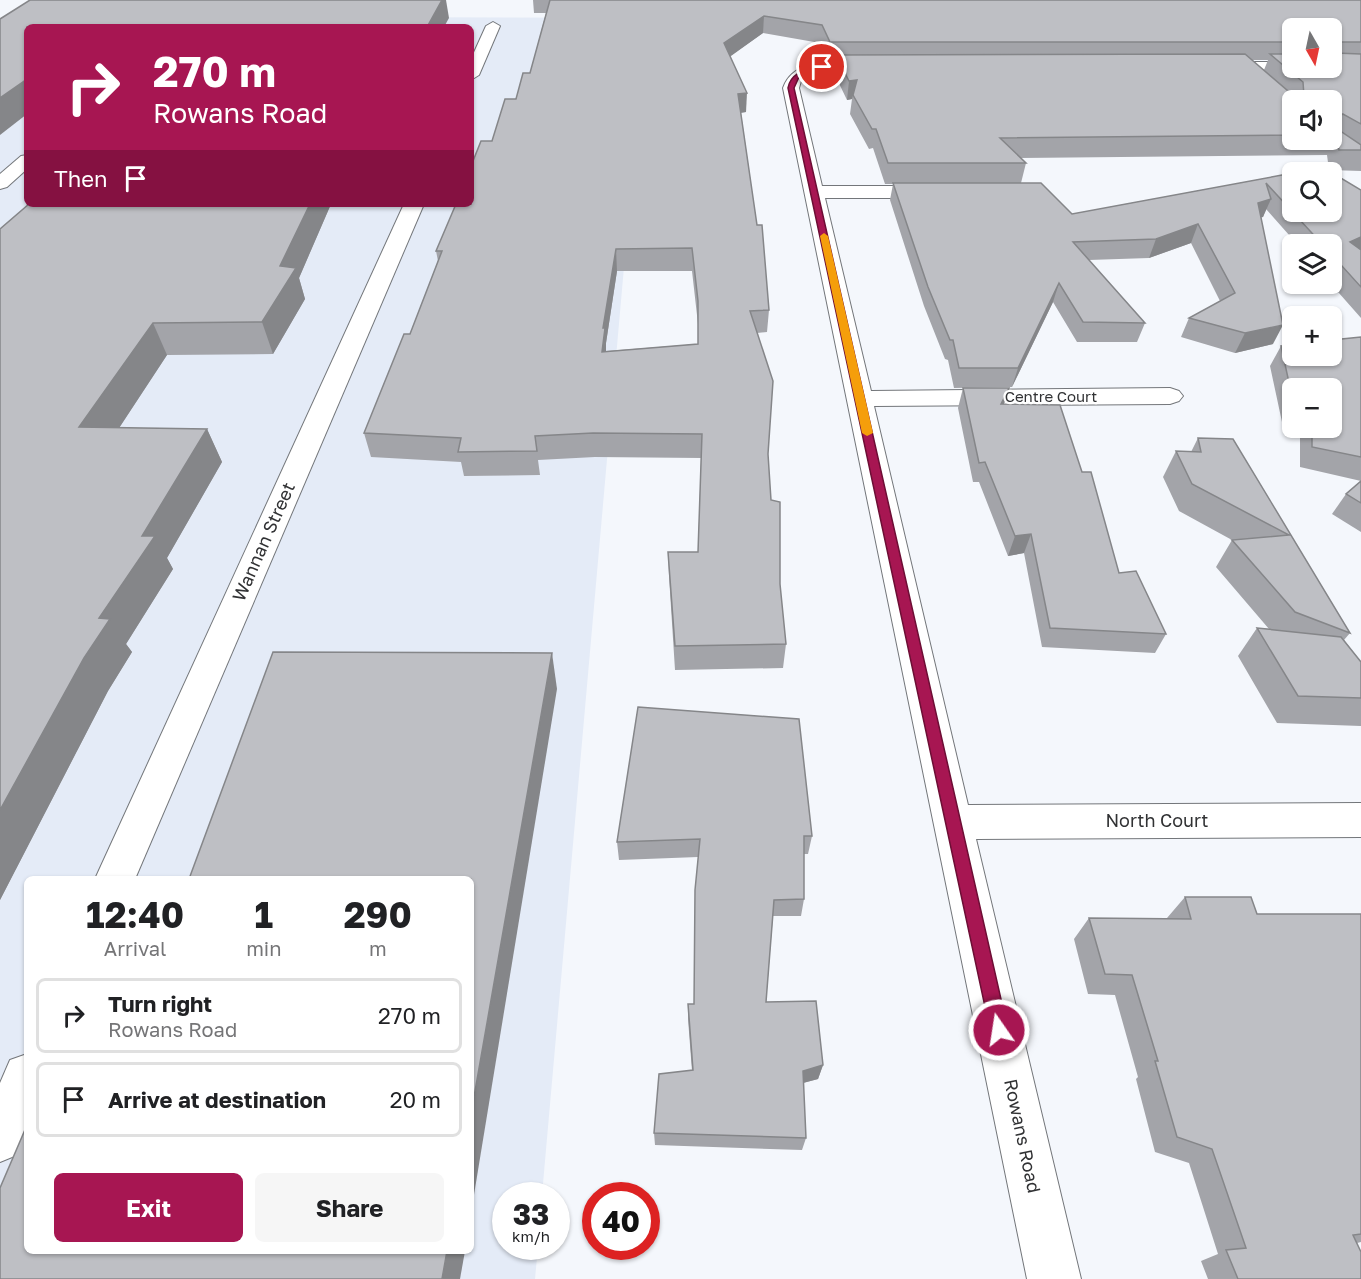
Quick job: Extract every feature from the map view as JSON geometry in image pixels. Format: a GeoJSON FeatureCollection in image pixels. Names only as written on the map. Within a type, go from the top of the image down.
{"type":"FeatureCollection","features":[{"type":"Feature","properties":{"kind":"street"},"geometry":{"type":"LineString","coordinates":[[474,68],[493,26]]}},
{"type":"Feature","properties":{"kind":"street","name":"Rowans Road"},"geometry":{"type":"LineString","coordinates":[[894,65],[822,67],[802,73],[792,80],[791,88],[1054,1279]]}},
{"type":"Feature","properties":{"kind":"street"},"geometry":{"type":"LineString","coordinates":[[1197,66],[1282,66]]}},
{"type":"Feature","properties":{"kind":"street"},"geometry":{"type":"LineString","coordinates":[[1243,66],[1263,84]]}},
{"type":"Feature","properties":{"kind":"street"},"geometry":{"type":"LineString","coordinates":[[0,183],[24,163]]}},
{"type":"Feature","properties":{"kind":"street"},"geometry":{"type":"LineString","coordinates":[[815,192],[960,192]]}},
{"type":"Feature","properties":{"kind":"street","name":"Wannan Street"},"geometry":{"type":"LineString","coordinates":[[116,876],[413,207]]}},
{"type":"Feature","properties":{"kind":"street","name":"Centre Court"},"geometry":{"type":"LineString","coordinates":[[860,399],[1170,396]]}},
{"type":"Feature","properties":{"kind":"street","name":"North Court"},"geometry":{"type":"LineString","coordinates":[[952,822],[1361,820]]}},
{"type":"Feature","properties":{"kind":"street"},"geometry":{"type":"LineString","coordinates":[[0,1137],[24,1084]]}},
{"type":"Feature","properties":{"kind":"shaded area"},"geometry":{"type":"Polygon","coordinates":[[[40,16],[646,18],[543,1182],[492,1182],[492,1260],[537,1260],[535,1279],[0,1279],[0,42],[24,26],[24,207],[474,207],[474,24],[28,24],[40,16]]]}},
{"type":"Feature","properties":{"kind":"building"},"geometry":{"type":"Polygon","coordinates":[[[30,0],[442,0],[429,24],[24,24],[24,81],[0,98],[0,19],[30,0]]]}},
{"type":"Feature","properties":{"kind":"building"},"geometry":{"type":"Polygon","coordinates":[[[550,0],[1361,0],[1361,42],[1342,42],[1342,18],[1282,18],[1282,42],[830,42],[822,25],[764,16],[724,43],[747,93],[738,94],[757,225],[762,225],[769,310],[750,311],[773,381],[768,454],[771,500],[780,502],[780,584],[786,644],[675,646],[668,552],[698,552],[702,434],[593,433],[535,436],[537,451],[458,452],[461,438],[364,433],[404,334],[410,334],[442,251],[436,251],[455,207],[474,207],[474,158],[481,141],[492,141],[505,99],[516,99],[523,73],[530,73],[550,0]],[[692,248],[616,249],[603,328],[605,328],[602,352],[698,344],[698,301],[692,248]]]}},
{"type":"Feature","properties":{"kind":"building"},"geometry":{"type":"Polygon","coordinates":[[[1342,53],[1361,54],[1361,124],[1342,114],[1342,90],[1304,90],[1303,82],[1298,78],[1342,78],[1342,53]]]}},
{"type":"Feature","properties":{"kind":"building"},"geometry":{"type":"Polygon","coordinates":[[[1245,54],[1287,90],[1282,90],[1282,135],[1000,138],[1026,163],[888,163],[876,129],[872,129],[853,95],[857,80],[849,81],[836,55],[1245,54]]]}},
{"type":"Feature","properties":{"kind":"building"},"geometry":{"type":"Polygon","coordinates":[[[1270,54],[1282,54],[1282,64],[1270,54]]]}},
{"type":"Feature","properties":{"kind":"building"},"geometry":{"type":"Polygon","coordinates":[[[1342,132],[1361,145],[1361,150],[1342,150],[1342,132]]]}},
{"type":"Feature","properties":{"kind":"building"},"geometry":{"type":"Polygon","coordinates":[[[1282,175],[1282,200],[1266,183],[1271,199],[1258,203],[1282,325],[1245,333],[1189,318],[1235,293],[1198,224],[1156,239],[1073,242],[1145,323],[1083,322],[1059,283],[1018,368],[959,368],[953,340],[950,340],[928,287],[893,183],[1041,183],[1072,214],[1282,175]]]}},
{"type":"Feature","properties":{"kind":"building"},"geometry":{"type":"Polygon","coordinates":[[[1342,179],[1361,190],[1361,237],[1350,242],[1361,250],[1361,287],[1342,266],[1342,234],[1313,234],[1302,222],[1342,222],[1342,179]]]}},
{"type":"Feature","properties":{"kind":"building"},"geometry":{"type":"Polygon","coordinates":[[[26,207],[309,207],[280,266],[296,268],[262,322],[153,323],[79,427],[207,429],[142,536],[155,536],[99,618],[110,619],[84,658],[0,810],[0,229],[26,207]]]}},
{"type":"Feature","properties":{"kind":"building"},"geometry":{"type":"Polygon","coordinates":[[[1361,337],[1361,457],[1312,447],[1312,438],[1342,438],[1342,378],[1288,378],[1285,366],[1342,366],[1342,339],[1361,337]]]}},
{"type":"Feature","properties":{"kind":"building"},"geometry":{"type":"Polygon","coordinates":[[[963,388],[1009,388],[1001,404],[1060,405],[1082,472],[1091,472],[1119,573],[1136,571],[1166,634],[1050,628],[1031,534],[1015,536],[985,462],[979,463],[963,388]]]}},
{"type":"Feature","properties":{"kind":"building"},"geometry":{"type":"Polygon","coordinates":[[[1198,438],[1233,439],[1350,633],[1295,612],[1232,540],[1289,535],[1192,484],[1176,451],[1201,452],[1198,438]]]}},
{"type":"Feature","properties":{"kind":"building"},"geometry":{"type":"Polygon","coordinates":[[[1361,481],[1361,503],[1346,494],[1361,481]]]}},
{"type":"Feature","properties":{"kind":"building"},"geometry":{"type":"Polygon","coordinates":[[[1257,628],[1341,637],[1361,662],[1361,698],[1298,696],[1257,628]]]}},
{"type":"Feature","properties":{"kind":"building"},"geometry":{"type":"Polygon","coordinates":[[[273,652],[552,653],[474,1097],[474,876],[190,876],[273,652]]]}},
{"type":"Feature","properties":{"kind":"building"},"geometry":{"type":"Polygon","coordinates":[[[638,707],[799,719],[812,836],[804,836],[804,899],[774,900],[766,1002],[816,1001],[823,1065],[803,1071],[806,1138],[654,1133],[659,1074],[693,1070],[688,1004],[694,1004],[695,890],[700,839],[617,842],[638,707]]]}},
{"type":"Feature","properties":{"kind":"building"},"geometry":{"type":"Polygon","coordinates":[[[1185,897],[1251,897],[1257,914],[1361,914],[1361,1234],[1353,1235],[1361,1252],[1361,1279],[1238,1279],[1226,1250],[1246,1248],[1212,1149],[1177,1137],[1155,1061],[1158,1061],[1132,975],[1105,974],[1089,918],[1191,919],[1185,897]]]}},
{"type":"Feature","properties":{"kind":"building"},"geometry":{"type":"Polygon","coordinates":[[[24,1132],[24,1254],[446,1254],[442,1279],[0,1279],[0,1188],[24,1132]]]}},
{"type":"Feature","properties":{"kind":"slow traffic"},"geometry":{"type":"LineString","coordinates":[[824,236],[867,433]]}},
{"type":"Feature","properties":{"kind":"route"},"geometry":{"type":"LineString","coordinates":[[822,67],[796,76],[792,80],[791,88],[999,1030]]}}]}
